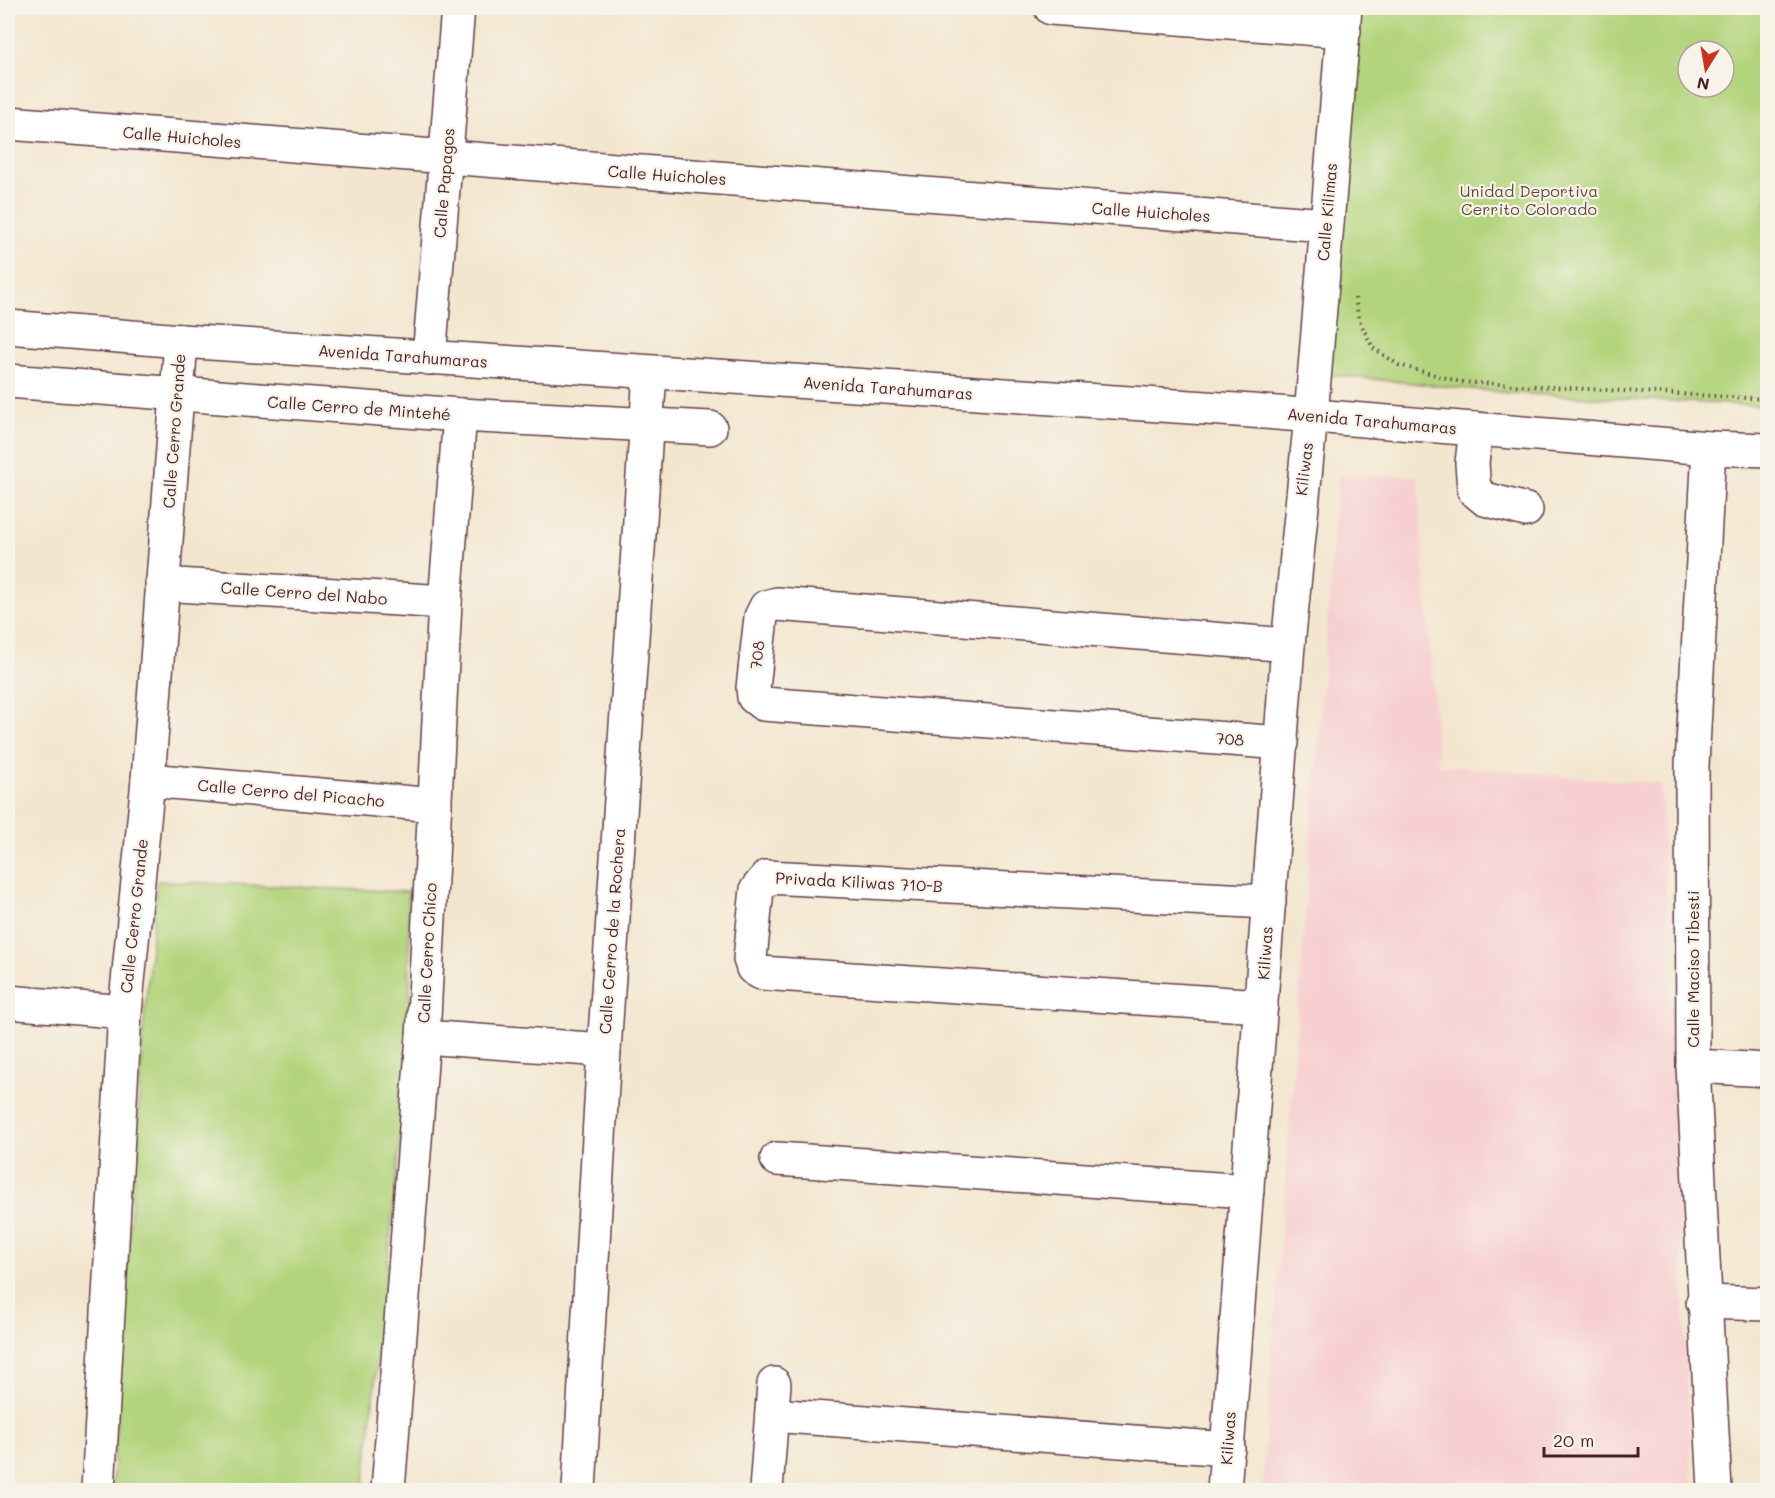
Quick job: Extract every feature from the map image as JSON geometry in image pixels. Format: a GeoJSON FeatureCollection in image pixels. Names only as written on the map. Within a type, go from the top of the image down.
{"type":"FeatureCollection","features":[{"type":"Feature","properties":{"kind":"street","name":"Calle Papagos"},"geometry":{"type":"LineString","coordinates":[[429,358],[458,8]]}},
{"type":"Feature","properties":{"kind":"street"},"geometry":{"type":"LineString","coordinates":[[1051,8],[1344,19]]}},
{"type":"Feature","properties":{"kind":"street","name":"Calle Kilimas"},"geometry":{"type":"LineString","coordinates":[[1311,416],[1344,19]]}},
{"type":"Feature","properties":{"kind":"street","name":"Calle Huicholes"},"geometry":{"type":"LineString","coordinates":[[8,123],[1326,225]]}},
{"type":"Feature","properties":{"kind":"street","name":"Avenida Tarahumaras"},"geometry":{"type":"LineString","coordinates":[[8,327],[429,358],[1311,416],[1767,450]]}},
{"type":"Feature","properties":{"kind":"street","name":"Calle Cerro Grande"},"geometry":{"type":"LineString","coordinates":[[98,1491],[125,1012],[148,780],[175,394],[181,341]]}},
{"type":"Feature","properties":{"kind":"street","name":"Calle Cerro de la Rochera"},"geometry":{"type":"LineString","coordinates":[[579,1491],[604,1050],[650,373]]}},
{"type":"Feature","properties":{"kind":"street","name":"Calle Cerro de Mintehé"},"geometry":{"type":"LineString","coordinates":[[8,381],[460,415],[710,428]]}},
{"type":"Feature","properties":{"kind":"street","name":"Calle Cerro Chico"},"geometry":{"type":"LineString","coordinates":[[388,1491],[423,1037],[445,602],[460,415]]}},
{"type":"Feature","properties":{"kind":"street","name":"Kiliwas"},"geometry":{"type":"LineString","coordinates":[[1224,1491],[1288,645],[1311,416]]}},
{"type":"Feature","properties":{"kind":"street"},"geometry":{"type":"LineString","coordinates":[[1476,429],[1472,463],[1474,490],[1485,499],[1526,510]]}},
{"type":"Feature","properties":{"kind":"street","name":"Calle Maciso Tibesti"},"geometry":{"type":"LineString","coordinates":[[1708,447],[1692,765],[1693,1066],[1703,1302],[1715,1491]]}},
{"type":"Feature","properties":{"kind":"street","name":"Calle Cerro del Nabo"},"geometry":{"type":"LineString","coordinates":[[162,584],[445,602]]}},
{"type":"Feature","properties":{"kind":"street","name":"708"},"geometry":{"type":"LineString","coordinates":[[1282,743],[763,704],[754,697],[753,688],[761,617],[766,608],[777,604],[1288,645]]}},
{"type":"Feature","properties":{"kind":"street","name":"Calle Cerro del Picacho"},"geometry":{"type":"LineString","coordinates":[[148,780],[435,805]]}},
{"type":"Feature","properties":{"kind":"street","name":"Privada Kiliwas 710-B"},"geometry":{"type":"LineString","coordinates":[[1261,1006],[761,973],[753,968],[750,959],[757,888],[767,877],[1269,902]]}},
{"type":"Feature","properties":{"kind":"street"},"geometry":{"type":"LineString","coordinates":[[8,1002],[125,1012]]}},
{"type":"Feature","properties":{"kind":"street"},"geometry":{"type":"LineString","coordinates":[[423,1037],[604,1050]]}},
{"type":"Feature","properties":{"kind":"street"},"geometry":{"type":"LineString","coordinates":[[1693,1066],[1767,1070]]}},
{"type":"Feature","properties":{"kind":"street"},"geometry":{"type":"LineString","coordinates":[[777,1159],[1247,1191]]}},
{"type":"Feature","properties":{"kind":"street"},"geometry":{"type":"LineString","coordinates":[[1703,1302],[1767,1304]]}},
{"type":"Feature","properties":{"kind":"street"},"geometry":{"type":"LineString","coordinates":[[766,1491],[773,1399],[1228,1449]]}},
{"type":"Feature","properties":{"kind":"path"},"geometry":{"type":"LineString","coordinates":[[1354,296],[1359,320],[1373,348],[1400,365],[1461,382],[1767,399]]}},
{"type":"Feature","properties":{"kind":"shaded area"},"geometry":{"type":"Polygon","coordinates":[[[1338,476],[1418,476],[1438,765],[1661,784],[1692,1490],[1262,1490],[1338,476]]]}},
{"type":"Feature","properties":{"kind":"green space","name":"Unidad Deportiva Cerrito Colorado"},"geometry":{"type":"Polygon","coordinates":[[[1349,8],[1767,8],[1767,406],[1510,393],[1324,374],[1349,8]]]}},
{"type":"Feature","properties":{"kind":"green space"},"geometry":{"type":"Polygon","coordinates":[[[157,881],[408,892],[411,1037],[364,1490],[112,1490],[144,1022],[157,881]]]}}]}
